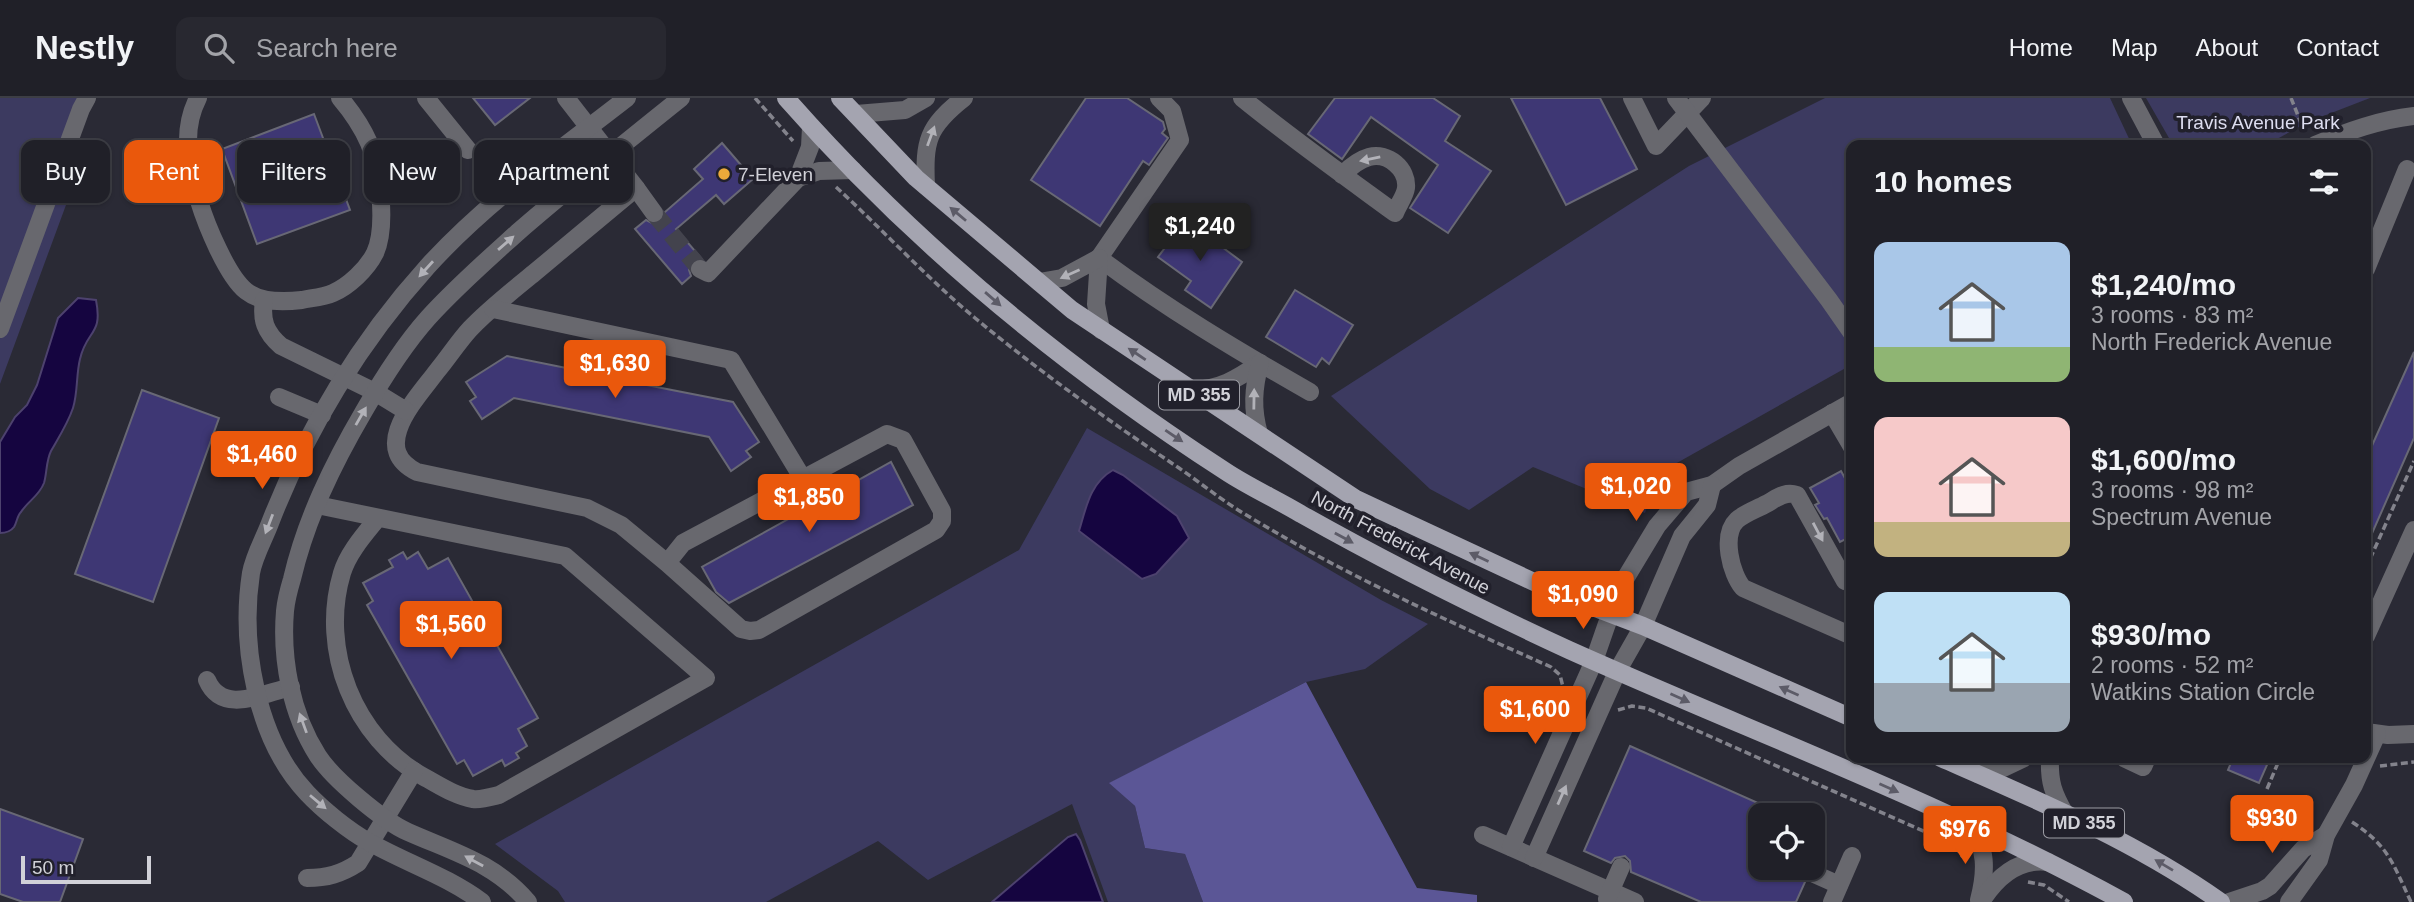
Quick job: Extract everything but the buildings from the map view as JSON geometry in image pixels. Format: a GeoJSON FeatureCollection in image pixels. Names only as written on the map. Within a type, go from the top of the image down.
{"type":"FeatureCollection","features":[{"type":"Feature","properties":{"kind":"main road","name":"North Frederick Avenue"},"geometry":{"type":"LineString","coordinates":[[786,98],[903,222],[1091,380],[1228,474],[1370,552],[1511,622],[1594,661],[1968,824],[2124,902]]}},
{"type":"Feature","properties":{"kind":"main road","name":"North Frederick Avenue"},"geometry":{"type":"LineString","coordinates":[[840,98],[926,186],[1072,310],[1356,499],[1564,596],[1643,626],[1846,715]]}},
{"type":"Feature","properties":{"kind":"main road","name":"MD 355"},"geometry":{"type":"LineString","coordinates":[[1953,763],[2155,859],[2221,902]]}},
{"type":"Feature","properties":{"kind":"street"},"geometry":{"type":"LineString","coordinates":[[0,329],[87,98]]}},
{"type":"Feature","properties":{"kind":"street"},"geometry":{"type":"LineString","coordinates":[[198,98],[190,118],[186,141],[205,220],[232,274],[246,291],[264,300],[291,301],[333,293],[347,285],[374,253],[380,238],[377,172],[369,144],[357,121],[340,98]]}},
{"type":"Feature","properties":{"kind":"street"},"geometry":{"type":"LineString","coordinates":[[426,98],[468,150]]}},
{"type":"Feature","properties":{"kind":"street"},"geometry":{"type":"LineString","coordinates":[[566,98],[598,140]]}},
{"type":"Feature","properties":{"kind":"street"},"geometry":{"type":"LineString","coordinates":[[482,902],[462,887],[371,843],[346,826],[307,793],[281,758],[257,695],[247,629],[251,570],[282,492],[322,415],[378,325],[428,265],[483,211],[627,98]]}},
{"type":"Feature","properties":{"kind":"street"},"geometry":{"type":"LineString","coordinates":[[629,140],[681,98]]}},
{"type":"Feature","properties":{"kind":"street"},"geometry":{"type":"LineString","coordinates":[[856,114],[905,110],[926,98]]}},
{"type":"Feature","properties":{"kind":"street"},"geometry":{"type":"LineString","coordinates":[[926,186],[925,156],[932,129],[946,112],[964,98]]}},
{"type":"Feature","properties":{"kind":"street"},"geometry":{"type":"LineString","coordinates":[[1039,282],[1062,278],[1099,258],[1180,140],[1172,111],[1159,98]]}},
{"type":"Feature","properties":{"kind":"street"},"geometry":{"type":"LineString","coordinates":[[1242,98],[1342,175],[1395,213],[1406,189],[1405,180],[1397,164],[1380,156],[1370,156],[1351,165],[1342,175]]}},
{"type":"Feature","properties":{"kind":"street"},"geometry":{"type":"LineString","coordinates":[[1632,98],[1656,146],[1702,98]]}},
{"type":"Feature","properties":{"kind":"street"},"geometry":{"type":"LineString","coordinates":[[1676,98],[1846,324]]}},
{"type":"Feature","properties":{"kind":"street"},"geometry":{"type":"LineString","coordinates":[[2131,98],[2153,140]]}},
{"type":"Feature","properties":{"kind":"street"},"geometry":{"type":"LineString","coordinates":[[2326,140],[2374,123],[2414,117]]}},
{"type":"Feature","properties":{"kind":"street"},"geometry":{"type":"LineString","coordinates":[[700,269],[708,273],[798,178],[810,147],[811,127]]}},
{"type":"Feature","properties":{"kind":"street"},"geometry":{"type":"LineString","coordinates":[[2371,258],[2407,169]]}},
{"type":"Feature","properties":{"kind":"street"},"geometry":{"type":"LineString","coordinates":[[798,178],[818,171],[853,170]]}},
{"type":"Feature","properties":{"kind":"street"},"geometry":{"type":"LineString","coordinates":[[633,184],[654,213]]}},
{"type":"Feature","properties":{"kind":"street"},"geometry":{"type":"LineString","coordinates":[[636,188],[470,329],[406,411],[397,434],[396,449],[406,467],[417,472],[587,508],[621,525],[741,629],[750,631],[759,630],[936,530],[942,521],[942,511],[903,440],[887,434],[683,543],[667,563]]}},
{"type":"Feature","properties":{"kind":"street"},"geometry":{"type":"LineString","coordinates":[[528,902],[514,886],[472,859],[406,831],[386,819],[358,797],[319,758],[303,727],[286,669],[285,609],[300,542],[338,455],[390,366],[427,319],[465,279],[554,203]]}},
{"type":"Feature","properties":{"kind":"street"},"geometry":{"type":"LineString","coordinates":[[1099,258],[1096,304],[1101,330]]}},
{"type":"Feature","properties":{"kind":"street"},"geometry":{"type":"LineString","coordinates":[[1099,258],[1141,289],[1310,392]]}},
{"type":"Feature","properties":{"kind":"street"},"geometry":{"type":"LineString","coordinates":[[264,300],[261,316],[268,335],[281,346],[375,392],[406,411]]}},
{"type":"Feature","properties":{"kind":"street"},"geometry":{"type":"LineString","coordinates":[[493,309],[731,360],[803,479]]}},
{"type":"Feature","properties":{"kind":"street"},"geometry":{"type":"LineString","coordinates":[[1191,390],[1219,387],[1235,380],[1259,363]]}},
{"type":"Feature","properties":{"kind":"street"},"geometry":{"type":"LineString","coordinates":[[1259,363],[1253,388],[1253,413],[1259,434]]}},
{"type":"Feature","properties":{"kind":"street"},"geometry":{"type":"LineString","coordinates":[[279,397],[322,415]]}},
{"type":"Feature","properties":{"kind":"street"},"geometry":{"type":"LineString","coordinates":[[1511,847],[1594,661],[1609,613],[1632,565],[1657,526],[1686,492],[1712,485],[1739,466],[1846,405]]}},
{"type":"Feature","properties":{"kind":"street"},"geometry":{"type":"LineString","coordinates":[[1832,413],[1846,437]]}},
{"type":"Feature","properties":{"kind":"street"},"geometry":{"type":"LineString","coordinates":[[1534,858],[1618,670],[1643,626],[1682,536],[1707,505],[1712,485]]}},
{"type":"Feature","properties":{"kind":"street"},"geometry":{"type":"LineString","coordinates":[[1845,581],[1800,498],[1793,494],[1785,494],[1741,517],[1732,526],[1729,546],[1738,582],[1747,590],[1846,633]]}},
{"type":"Feature","properties":{"kind":"street"},"geometry":{"type":"LineString","coordinates":[[317,505],[565,556],[706,678],[499,795],[475,800],[454,793],[414,771],[391,754],[355,708],[343,679],[334,611],[342,570],[360,540],[377,519]]}},
{"type":"Feature","properties":{"kind":"street"},"geometry":{"type":"LineString","coordinates":[[2371,625],[2414,530]]}},
{"type":"Feature","properties":{"kind":"street"},"geometry":{"type":"LineString","coordinates":[[207,680],[212,692],[222,699],[239,700],[291,687]]}},
{"type":"Feature","properties":{"kind":"street"},"geometry":{"type":"LineString","coordinates":[[2372,733],[2414,734]]}},
{"type":"Feature","properties":{"kind":"street"},"geometry":{"type":"LineString","coordinates":[[1978,774],[2014,763]]}},
{"type":"Feature","properties":{"kind":"street"},"geometry":{"type":"LineString","coordinates":[[2050,763],[2053,794],[2065,814]]}},
{"type":"Feature","properties":{"kind":"street"},"geometry":{"type":"LineString","coordinates":[[2289,902],[2319,860],[2326,835],[2354,785],[2362,763]]}},
{"type":"Feature","properties":{"kind":"street"},"geometry":{"type":"LineString","coordinates":[[307,878],[322,878],[344,872],[358,863],[414,771]]}},
{"type":"Feature","properties":{"kind":"street"},"geometry":{"type":"LineString","coordinates":[[1968,824],[1980,840],[1984,859],[1980,902]]}},
{"type":"Feature","properties":{"kind":"street"},"geometry":{"type":"LineString","coordinates":[[1483,835],[1608,897],[1635,902]]}},
{"type":"Feature","properties":{"kind":"street"},"geometry":{"type":"LineString","coordinates":[[2229,902],[2270,886],[2303,849],[2326,835]]}},
{"type":"Feature","properties":{"kind":"street"},"geometry":{"type":"LineString","coordinates":[[1832,902],[1852,856]]}},
{"type":"Feature","properties":{"kind":"street"},"geometry":{"type":"LineString","coordinates":[[1980,902],[1998,880],[2016,866],[2048,862]]}},
{"type":"Feature","properties":{"kind":"street"},"geometry":{"type":"LineString","coordinates":[[1608,897],[1621,867]]}},
{"type":"Feature","properties":{"kind":"street"},"geometry":{"type":"LineString","coordinates":[[1825,879],[1839,885]]}},
{"type":"Feature","properties":{"kind":"path"},"geometry":{"type":"LineString","coordinates":[[2291,98],[2303,128]]}},
{"type":"Feature","properties":{"kind":"path"},"geometry":{"type":"LineString","coordinates":[[2371,557],[2414,461]]}},
{"type":"Feature","properties":{"kind":"path"},"geometry":{"type":"LineString","coordinates":[[2378,766],[2414,762]]}},
{"type":"Feature","properties":{"kind":"path"},"geometry":{"type":"LineString","coordinates":[[2267,789],[2278,763]]}},
{"type":"Feature","properties":{"kind":"path"},"geometry":{"type":"LineString","coordinates":[[2352,822],[2375,838],[2386,850],[2410,902]]}},
{"type":"Feature","properties":{"kind":"green space"},"geometry":{"type":"Polygon","coordinates":[[[0,98],[78,98],[62,140],[21,140],[21,203],[67,203],[0,384],[0,98]]]}},
{"type":"Feature","properties":{"kind":"green space"},"geometry":{"type":"Polygon","coordinates":[[[1825,98],[2110,98],[2130,140],[1846,140],[1846,368],[1659,473],[1645,513],[1533,467],[1469,510],[1430,489],[1331,396],[1689,166],[1825,98]]]}},
{"type":"Feature","properties":{"kind":"green space","name":"Travis Avenue Park"},"geometry":{"type":"Polygon","coordinates":[[[2146,98],[2370,98],[2308,122],[2275,140],[2170,140],[2146,98]]]}},
{"type":"Feature","properties":{"kind":"green space"},"geometry":{"type":"Polygon","coordinates":[[[1087,428],[1381,600],[1428,624],[1365,669],[1306,682],[1110,783],[1135,806],[1145,848],[1185,854],[1203,902],[1108,902],[1072,804],[928,880],[878,841],[766,902],[565,902],[558,891],[495,844],[1019,550],[1087,428]]]}},
{"type":"Feature","properties":{"kind":"shaded area"},"geometry":{"type":"Polygon","coordinates":[[[78,298],[96,300],[98,312],[96,327],[80,359],[73,408],[49,455],[42,488],[20,514],[13,528],[0,533],[0,442],[15,417],[27,405],[37,385],[58,318],[78,298]]]}},
{"type":"Feature","properties":{"kind":"shaded area"},"geometry":{"type":"Polygon","coordinates":[[[1113,470],[1177,516],[1189,538],[1156,574],[1142,579],[1079,531],[1094,489],[1105,475],[1113,470]]]}},
{"type":"Feature","properties":{"kind":"shaded area"},"geometry":{"type":"Polygon","coordinates":[[[1306,682],[1417,888],[1477,895],[1477,902],[1203,902],[1185,854],[1145,848],[1135,806],[1109,783],[1306,682]]]}},
{"type":"Feature","properties":{"kind":"shaded area"},"geometry":{"type":"Polygon","coordinates":[[[1076,834],[1103,902],[992,902],[1068,837],[1076,834]]]}},
{"type":"Feature","properties":{"kind":"tunnel"},"geometry":{"type":"LineString","coordinates":[[654,213],[700,269]]}},
{"type":"Feature","properties":{"kind":"place","name":"7-Eleven"},"geometry":{"type":"Point","coordinates":[724,174]}}]}
